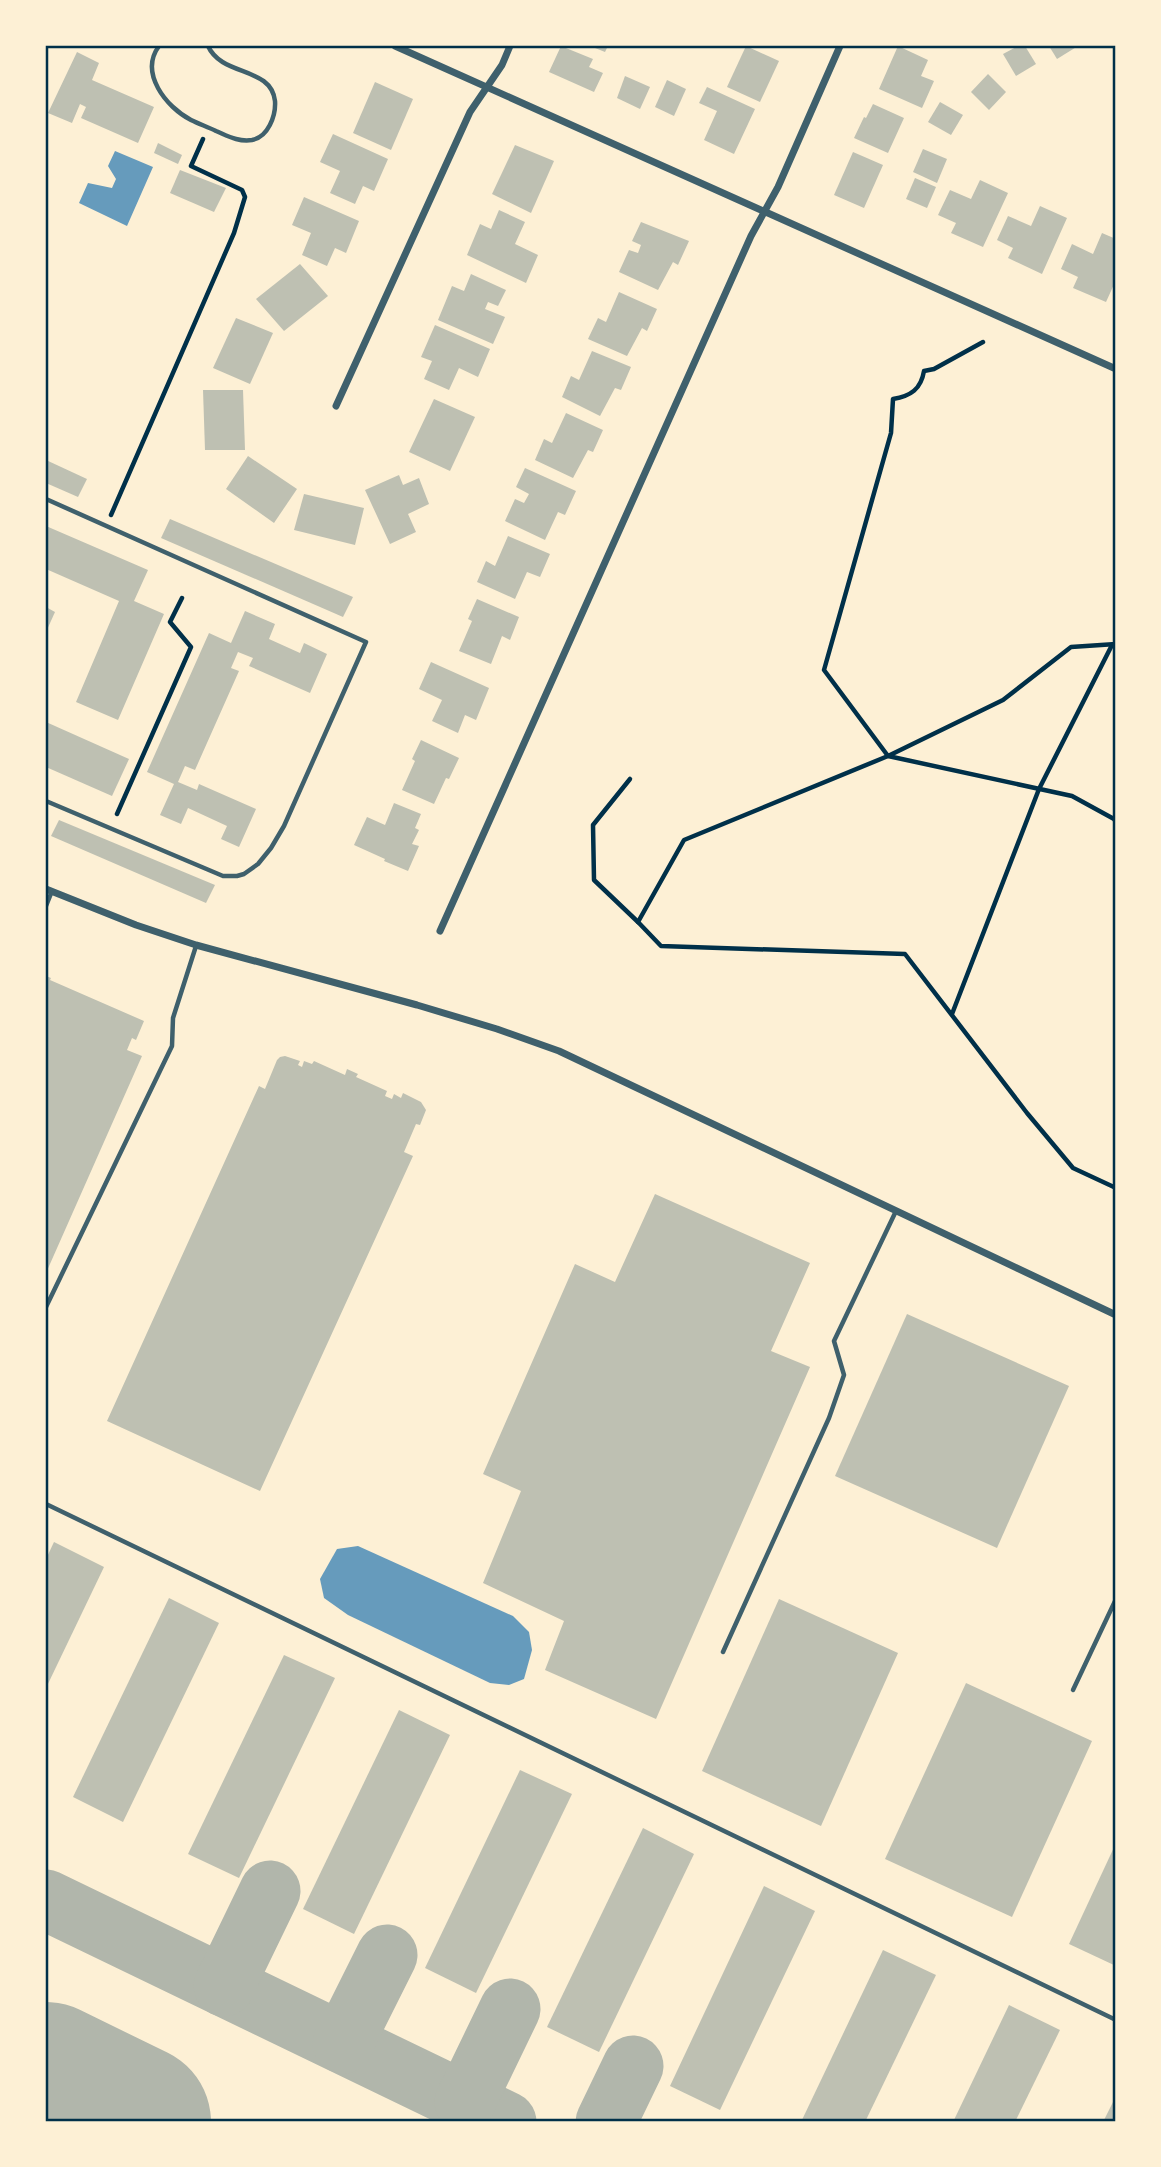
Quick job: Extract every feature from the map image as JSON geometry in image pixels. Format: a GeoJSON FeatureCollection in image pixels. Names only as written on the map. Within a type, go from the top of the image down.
{"type":"FeatureCollection","features":[{"type":"Feature","properties":{"kind":"street"},"geometry":{"type":"LineString","coordinates":[[395,46],[1115,369]]}},
{"type":"Feature","properties":{"kind":"street"},"geometry":{"type":"LineString","coordinates":[[336,406],[470,112],[502,65],[510,46]]}},
{"type":"Feature","properties":{"kind":"street"},"geometry":{"type":"LineString","coordinates":[[440,931],[751,236],[765,212],[840,46]]}},
{"type":"Feature","properties":{"kind":"street"},"geometry":{"type":"LineString","coordinates":[[49,890],[136,925],[196,945],[417,1005],[498,1029],[559,1051],[1115,1315]]}},
{"type":"Feature","properties":{"kind":"lane"},"geometry":{"type":"LineString","coordinates":[[159,46],[152,61],[153,78],[167,101],[188,119],[238,140],[255,140],[268,128],[273,118],[275,100],[270,87],[256,75],[225,65],[215,57],[208,46]]}},
{"type":"Feature","properties":{"kind":"lane"},"geometry":{"type":"LineString","coordinates":[[46,499],[366,642],[284,826],[266,856],[244,874],[223,876],[46,801]]}},
{"type":"Feature","properties":{"kind":"lane"},"geometry":{"type":"LineString","coordinates":[[46,906],[49,890]]}},
{"type":"Feature","properties":{"kind":"lane"},"geometry":{"type":"LineString","coordinates":[[46,1307],[172,1045],[173,1018],[196,945]]}},
{"type":"Feature","properties":{"kind":"lane"},"geometry":{"type":"LineString","coordinates":[[723,1652],[829,1418],[844,1375],[834,1341],[897,1211]]}},
{"type":"Feature","properties":{"kind":"lane"},"geometry":{"type":"LineString","coordinates":[[46,1504],[1115,2020]]}},
{"type":"Feature","properties":{"kind":"lane"},"geometry":{"type":"LineString","coordinates":[[1073,1690],[1115,1599]]}},
{"type":"Feature","properties":{"kind":"path"},"geometry":{"type":"LineString","coordinates":[[107,526],[234,233],[246,197],[242,190],[191,166],[208,127]]}},
{"type":"Feature","properties":{"kind":"path"},"geometry":{"type":"LineString","coordinates":[[983,342],[934,369],[924,371],[917,389],[908,397],[893,399],[891,433],[824,670],[888,756],[1072,796],[1115,822]]}},
{"type":"Feature","properties":{"kind":"path"},"geometry":{"type":"LineString","coordinates":[[117,814],[191,646],[170,622],[182,597]]}},
{"type":"Feature","properties":{"kind":"path"},"geometry":{"type":"LineString","coordinates":[[638,922],[684,840],[888,756],[1003,700],[1071,647],[1114,645]]}},
{"type":"Feature","properties":{"kind":"path"},"geometry":{"type":"LineString","coordinates":[[952,1015],[1039,789],[1114,645]]}},
{"type":"Feature","properties":{"kind":"path"},"geometry":{"type":"LineString","coordinates":[[631,779],[593,825],[594,880],[661,946],[905,954],[1073,1168],[1115,1188]]}},
{"type":"Feature","properties":{"kind":"water"},"geometry":{"type":"Polygon","coordinates":[[[115,151],[153,167],[127,226],[79,203],[88,183],[112,188],[116,179],[108,166],[115,151]]]}},
{"type":"Feature","properties":{"kind":"water"},"geometry":{"type":"Polygon","coordinates":[[[358,1546],[513,1616],[529,1632],[532,1650],[524,1679],[509,1685],[490,1683],[348,1615],[324,1598],[320,1579],[337,1549],[358,1546]]]}},
{"type":"Feature","properties":{"kind":"building"},"geometry":{"type":"Polygon","coordinates":[[[561,46],[593,59],[589,67],[603,73],[594,92],[549,72],[561,46]]]}},
{"type":"Feature","properties":{"kind":"building"},"geometry":{"type":"Polygon","coordinates":[[[590,46],[608,46],[605,52],[590,46]]]}},
{"type":"Feature","properties":{"kind":"building"},"geometry":{"type":"Polygon","coordinates":[[[746,46],[779,61],[760,102],[727,87],[746,46]]]}},
{"type":"Feature","properties":{"kind":"building"},"geometry":{"type":"Polygon","coordinates":[[[898,46],[928,60],[921,76],[934,81],[922,108],[879,89],[898,46]]]}},
{"type":"Feature","properties":{"kind":"building"},"geometry":{"type":"Polygon","coordinates":[[[1018,46],[1025,46],[1036,64],[1016,76],[1003,54],[1018,46]]]}},
{"type":"Feature","properties":{"kind":"building"},"geometry":{"type":"Polygon","coordinates":[[[1049,46],[1078,46],[1057,59],[1049,46]]]}},
{"type":"Feature","properties":{"kind":"building"},"geometry":{"type":"Polygon","coordinates":[[[77,52],[99,63],[92,80],[154,107],[138,143],[81,118],[86,107],[80,104],[72,123],[48,113],[77,52]]]}},
{"type":"Feature","properties":{"kind":"building"},"geometry":{"type":"Polygon","coordinates":[[[988,74],[1006,92],[989,110],[971,92],[988,74]]]}},
{"type":"Feature","properties":{"kind":"building"},"geometry":{"type":"Polygon","coordinates":[[[625,76],[650,87],[640,109],[617,98],[625,76]]]}},
{"type":"Feature","properties":{"kind":"building"},"geometry":{"type":"Polygon","coordinates":[[[667,80],[686,89],[674,116],[655,107],[667,80]]]}},
{"type":"Feature","properties":{"kind":"building"},"geometry":{"type":"Polygon","coordinates":[[[375,82],[413,99],[391,150],[353,133],[375,82]]]}},
{"type":"Feature","properties":{"kind":"building"},"geometry":{"type":"Polygon","coordinates":[[[707,87],[755,109],[734,154],[704,140],[717,111],[699,103],[707,87]]]}},
{"type":"Feature","properties":{"kind":"building"},"geometry":{"type":"Polygon","coordinates":[[[940,102],[963,115],[951,135],[928,122],[940,102]]]}},
{"type":"Feature","properties":{"kind":"building"},"geometry":{"type":"Polygon","coordinates":[[[873,104],[904,118],[888,153],[854,138],[873,104]]]}},
{"type":"Feature","properties":{"kind":"building"},"geometry":{"type":"Polygon","coordinates":[[[333,134],[388,159],[374,191],[363,186],[355,204],[330,193],[340,171],[320,162],[333,134]]]}},
{"type":"Feature","properties":{"kind":"building"},"geometry":{"type":"Polygon","coordinates":[[[158,143],[182,155],[178,164],[154,153],[158,143]]]}},
{"type":"Feature","properties":{"kind":"building"},"geometry":{"type":"Polygon","coordinates":[[[515,145],[554,161],[531,213],[492,194],[515,145]]]}},
{"type":"Feature","properties":{"kind":"building"},"geometry":{"type":"Polygon","coordinates":[[[923,149],[947,159],[937,183],[913,172],[923,149]]]}},
{"type":"Feature","properties":{"kind":"building"},"geometry":{"type":"Polygon","coordinates":[[[853,152],[883,165],[864,208],[834,195],[853,152]]]}},
{"type":"Feature","properties":{"kind":"building"},"geometry":{"type":"Polygon","coordinates":[[[180,170],[226,188],[214,212],[170,193],[180,170]]]}},
{"type":"Feature","properties":{"kind":"building"},"geometry":{"type":"Polygon","coordinates":[[[915,178],[936,187],[927,208],[906,199],[915,178]]]}},
{"type":"Feature","properties":{"kind":"building"},"geometry":{"type":"Polygon","coordinates":[[[980,180],[1008,193],[983,247],[951,233],[956,223],[938,215],[950,190],[971,199],[980,180]]]}},
{"type":"Feature","properties":{"kind":"building"},"geometry":{"type":"Polygon","coordinates":[[[304,197],[359,221],[346,253],[335,248],[327,266],[302,255],[311,233],[292,225],[304,197]]]}},
{"type":"Feature","properties":{"kind":"building"},"geometry":{"type":"Polygon","coordinates":[[[1040,206],[1067,218],[1042,274],[1008,258],[1013,248],[997,240],[1008,216],[1031,226],[1040,206]]]}},
{"type":"Feature","properties":{"kind":"building"},"geometry":{"type":"Polygon","coordinates":[[[499,210],[525,222],[515,244],[538,255],[526,283],[467,255],[480,224],[491,229],[499,210]]]}},
{"type":"Feature","properties":{"kind":"building"},"geometry":{"type":"Polygon","coordinates":[[[641,222],[689,241],[678,265],[673,262],[658,290],[619,272],[629,250],[638,253],[641,245],[632,241],[641,222]]]}},
{"type":"Feature","properties":{"kind":"building"},"geometry":{"type":"Polygon","coordinates":[[[1102,233],[1116,239],[1116,280],[1106,302],[1073,288],[1078,277],[1061,269],[1072,244],[1093,254],[1102,233]]]}},
{"type":"Feature","properties":{"kind":"building"},"geometry":{"type":"Polygon","coordinates":[[[300,264],[328,296],[284,331],[256,299],[300,264]]]}},
{"type":"Feature","properties":{"kind":"building"},"geometry":{"type":"Polygon","coordinates":[[[471,274],[506,290],[498,306],[488,302],[485,309],[505,317],[493,344],[438,320],[452,286],[464,291],[471,274]]]}},
{"type":"Feature","properties":{"kind":"building"},"geometry":{"type":"Polygon","coordinates":[[[619,292],[657,309],[647,331],[642,328],[627,356],[588,339],[598,318],[606,322],[619,292]]]}},
{"type":"Feature","properties":{"kind":"building"},"geometry":{"type":"Polygon","coordinates":[[[236,318],[273,333],[250,384],[213,368],[236,318]]]}},
{"type":"Feature","properties":{"kind":"building"},"geometry":{"type":"Polygon","coordinates":[[[435,325],[490,349],[478,377],[459,368],[449,390],[424,379],[432,361],[421,357],[435,325]]]}},
{"type":"Feature","properties":{"kind":"building"},"geometry":{"type":"Polygon","coordinates":[[[592,351],[631,367],[621,390],[615,388],[600,416],[562,397],[571,376],[579,380],[592,351]]]}},
{"type":"Feature","properties":{"kind":"building"},"geometry":{"type":"Polygon","coordinates":[[[203,390],[243,390],[245,450],[205,450],[203,390]]]}},
{"type":"Feature","properties":{"kind":"building"},"geometry":{"type":"Polygon","coordinates":[[[434,399],[475,417],[450,471],[409,452],[434,399]]]}},
{"type":"Feature","properties":{"kind":"building"},"geometry":{"type":"Polygon","coordinates":[[[566,413],[603,430],[593,452],[588,450],[573,478],[535,460],[544,439],[552,443],[566,413]]]}},
{"type":"Feature","properties":{"kind":"building"},"geometry":{"type":"Polygon","coordinates":[[[248,456],[297,489],[274,523],[226,489],[248,456]]]}},
{"type":"Feature","properties":{"kind":"building"},"geometry":{"type":"Polygon","coordinates":[[[46,460],[87,479],[78,497],[46,483],[46,460]]]}},
{"type":"Feature","properties":{"kind":"building"},"geometry":{"type":"Polygon","coordinates":[[[525,468],[576,491],[565,515],[558,512],[545,540],[505,521],[515,499],[524,503],[529,494],[516,487],[525,468]]]}},
{"type":"Feature","properties":{"kind":"building"},"geometry":{"type":"Polygon","coordinates":[[[399,475],[403,485],[419,478],[429,504],[408,514],[416,532],[390,544],[365,490],[399,475]]]}},
{"type":"Feature","properties":{"kind":"building"},"geometry":{"type":"Polygon","coordinates":[[[304,494],[364,508],[355,545],[294,530],[304,494]]]}},
{"type":"Feature","properties":{"kind":"building"},"geometry":{"type":"Polygon","coordinates":[[[170,519],[353,597],[343,617],[161,538],[170,519]]]}},
{"type":"Feature","properties":{"kind":"building"},"geometry":{"type":"Polygon","coordinates":[[[46,526],[148,570],[134,601],[164,614],[118,720],[76,702],[119,601],[46,569],[46,526]]]}},
{"type":"Feature","properties":{"kind":"building"},"geometry":{"type":"Polygon","coordinates":[[[508,536],[550,554],[540,577],[527,572],[515,599],[477,582],[486,561],[495,566],[508,536]]]}},
{"type":"Feature","properties":{"kind":"building"},"geometry":{"type":"Polygon","coordinates":[[[477,599],[519,617],[510,640],[502,636],[491,664],[459,651],[472,621],[468,619],[477,599]]]}},
{"type":"Feature","properties":{"kind":"building"},"geometry":{"type":"Polygon","coordinates":[[[46,607],[55,612],[46,632],[46,607]]]}},
{"type":"Feature","properties":{"kind":"building"},"geometry":{"type":"Polygon","coordinates":[[[245,611],[275,624],[269,639],[300,653],[304,643],[327,654],[310,693],[249,666],[253,658],[238,652],[231,668],[239,671],[195,770],[185,766],[178,782],[197,790],[199,784],[256,809],[239,847],[221,839],[227,826],[188,808],[181,824],[160,815],[174,784],[147,772],[209,633],[231,643],[245,611]]]}},
{"type":"Feature","properties":{"kind":"building"},"geometry":{"type":"Polygon","coordinates":[[[431,662],[489,688],[476,720],[465,715],[458,733],[432,721],[442,700],[419,689],[431,662]]]}},
{"type":"Feature","properties":{"kind":"building"},"geometry":{"type":"Polygon","coordinates":[[[46,722],[129,759],[112,796],[46,767],[46,722]]]}},
{"type":"Feature","properties":{"kind":"building"},"geometry":{"type":"Polygon","coordinates":[[[421,740],[459,758],[434,804],[402,790],[421,740]]]}},
{"type":"Feature","properties":{"kind":"building"},"geometry":{"type":"Polygon","coordinates":[[[394,803],[421,814],[415,828],[419,830],[412,844],[419,846],[408,871],[354,845],[367,817],[385,825],[394,803]]]}},
{"type":"Feature","properties":{"kind":"building"},"geometry":{"type":"Polygon","coordinates":[[[59,820],[215,885],[206,903],[51,836],[59,820]]]}},
{"type":"Feature","properties":{"kind":"building"},"geometry":{"type":"Polygon","coordinates":[[[46,976],[144,1021],[136,1040],[132,1038],[127,1050],[142,1056],[46,1273],[46,976]]]}},
{"type":"Feature","properties":{"kind":"building"},"geometry":{"type":"Polygon","coordinates":[[[285,1056],[300,1061],[298,1065],[302,1067],[304,1061],[312,1064],[314,1061],[345,1075],[347,1069],[358,1074],[356,1077],[387,1091],[385,1096],[392,1099],[394,1094],[401,1098],[403,1093],[421,1102],[426,1110],[420,1125],[416,1124],[404,1152],[413,1156],[260,1491],[107,1421],[259,1086],[265,1089],[277,1060],[285,1056]]]}},
{"type":"Feature","properties":{"kind":"building"},"geometry":{"type":"Polygon","coordinates":[[[655,1194],[810,1263],[771,1351],[810,1367],[656,1719],[545,1670],[564,1621],[483,1583],[521,1491],[483,1474],[575,1264],[615,1282],[655,1194]]]}},
{"type":"Feature","properties":{"kind":"building"},"geometry":{"type":"Polygon","coordinates":[[[907,1314],[1069,1386],[997,1548],[835,1476],[907,1314]]]}},
{"type":"Feature","properties":{"kind":"building"},"geometry":{"type":"Polygon","coordinates":[[[54,1542],[104,1567],[46,1688],[46,1559],[54,1542]]]}},
{"type":"Feature","properties":{"kind":"building"},"geometry":{"type":"Polygon","coordinates":[[[169,1598],[219,1623],[123,1822],[73,1797],[169,1598]]]}},
{"type":"Feature","properties":{"kind":"building"},"geometry":{"type":"Polygon","coordinates":[[[779,1599],[898,1653],[821,1826],[702,1771],[779,1599]]]}},
{"type":"Feature","properties":{"kind":"building"},"geometry":{"type":"Polygon","coordinates":[[[284,1655],[335,1678],[239,1878],[188,1854],[284,1655]]]}},
{"type":"Feature","properties":{"kind":"building"},"geometry":{"type":"Polygon","coordinates":[[[966,1683],[1092,1741],[1012,1917],[885,1859],[966,1683]]]}},
{"type":"Feature","properties":{"kind":"building"},"geometry":{"type":"Polygon","coordinates":[[[399,1710],[450,1735],[354,1934],[303,1909],[399,1710]]]}},
{"type":"Feature","properties":{"kind":"building"},"geometry":{"type":"Polygon","coordinates":[[[520,1770],[572,1794],[476,1993],[425,1968],[520,1770]]]}},
{"type":"Feature","properties":{"kind":"building"},"geometry":{"type":"Polygon","coordinates":[[[643,1828],[694,1854],[599,2052],[547,2027],[643,1828]]]}},
{"type":"Feature","properties":{"kind":"building"},"geometry":{"type":"Polygon","coordinates":[[[1116,1843],[1116,1966],[1069,1944],[1116,1843]]]}},
{"type":"Feature","properties":{"kind":"building"},"geometry":{"type":"Polygon","coordinates":[[[764,1886],[815,1911],[720,2110],[670,2086],[764,1886]]]}},
{"type":"Feature","properties":{"kind":"building"},"geometry":{"type":"Polygon","coordinates":[[[883,1950],[936,1975],[865,2122],[801,2122],[883,1950]]]}},
{"type":"Feature","properties":{"kind":"building"},"geometry":{"type":"Polygon","coordinates":[[[1009,2005],[1060,2030],[1015,2122],[953,2122],[1009,2005]]]}},
{"type":"Feature","properties":{"kind":"building"},"geometry":{"type":"Polygon","coordinates":[[[1116,2096],[1116,2122],[1103,2122],[1116,2096]]]}},
{"type":"Feature","properties":{"kind":"taxiway"},"geometry":{"type":"LineString","coordinates":[[224,1986],[270,1891]]}},
{"type":"Feature","properties":{"kind":"taxiway"},"geometry":{"type":"LineString","coordinates":[[46,1900],[506,2122]]}},
{"type":"Feature","properties":{"kind":"taxiway"},"geometry":{"type":"LineString","coordinates":[[343,2043],[387,1955]]}},
{"type":"Feature","properties":{"kind":"taxiway"},"geometry":{"type":"LineString","coordinates":[[465,2102],[510,2009]]}},
{"type":"Feature","properties":{"kind":"taxiway"},"geometry":{"type":"LineString","coordinates":[[606,2122],[633,2066]]}},
{"type":"Feature","properties":{"kind":"runway"},"geometry":{"type":"LineString","coordinates":[[46,2079],[134,2122]]}}]}
